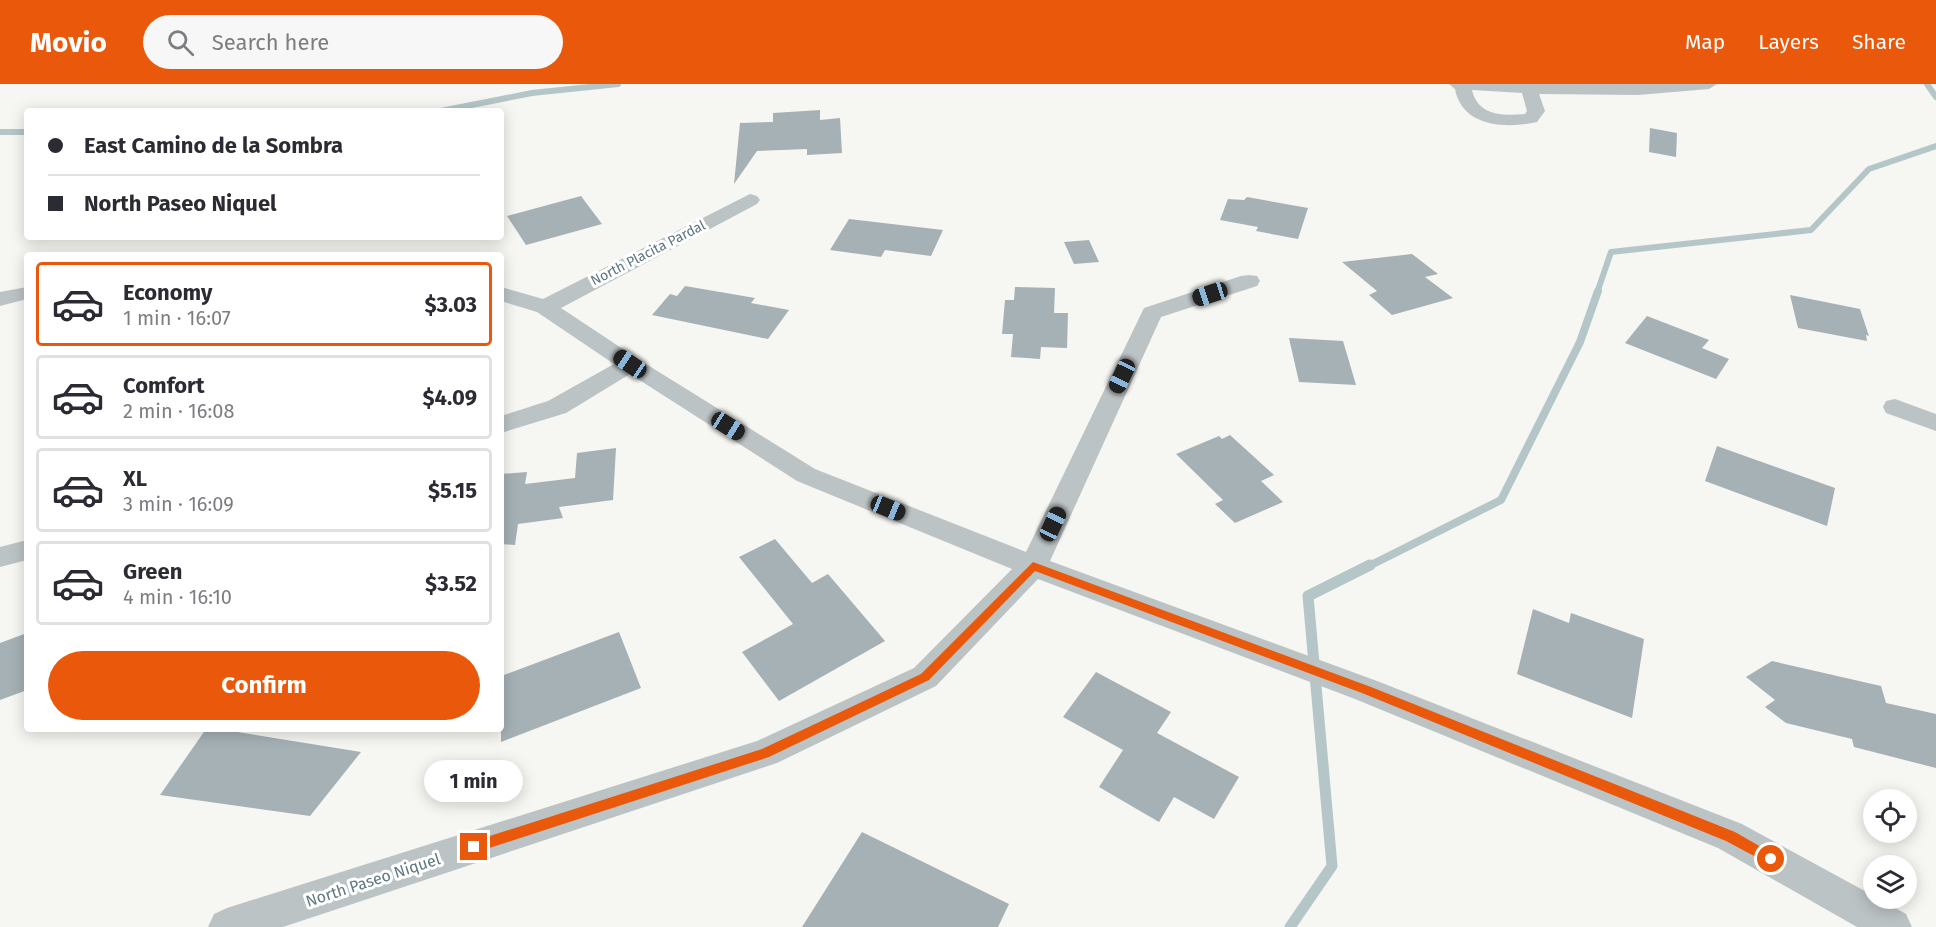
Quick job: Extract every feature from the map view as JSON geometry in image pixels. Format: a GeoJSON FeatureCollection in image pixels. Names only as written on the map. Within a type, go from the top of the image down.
{"type":"FeatureCollection","features":[{"type":"Feature","properties":{"kind":"street"},"geometry":{"type":"LineString","coordinates":[[1457,84],[1638,90],[1709,84]]}},
{"type":"Feature","properties":{"kind":"street"},"geometry":{"type":"LineString","coordinates":[[1463,84],[1468,103],[1473,109],[1493,119],[1511,120],[1531,118],[1536,111],[1528,86]]}},
{"type":"Feature","properties":{"kind":"street","name":"North Placita Pardal"},"geometry":{"type":"LineString","coordinates":[[545,307],[750,200]]}},
{"type":"Feature","properties":{"kind":"street","name":"North Paseo Niquel"},"geometry":{"type":"LineString","coordinates":[[227,927],[765,753],[925,677],[1033,566],[1152,313],[1249,281]]}},
{"type":"Feature","properties":{"kind":"street"},"geometry":{"type":"LineString","coordinates":[[0,299],[24,294]]}},
{"type":"Feature","properties":{"kind":"street"},"geometry":{"type":"LineString","coordinates":[[504,295],[545,307],[630,364],[806,475],[1033,566],[1366,690],[1730,836],[1893,927]]}},
{"type":"Feature","properties":{"kind":"street"},"geometry":{"type":"LineString","coordinates":[[504,424],[557,407],[630,364]]}},
{"type":"Feature","properties":{"kind":"street"},"geometry":{"type":"LineString","coordinates":[[1895,407],[1936,423]]}},
{"type":"Feature","properties":{"kind":"street"},"geometry":{"type":"LineString","coordinates":[[0,557],[24,551]]}},
{"type":"Feature","properties":{"kind":"building"},"geometry":{"type":"Polygon","coordinates":[[[820,110],[820,120],[840,118],[842,153],[807,155],[807,149],[757,151],[734,184],[740,123],[773,122],[773,113],[820,110]]]}},
{"type":"Feature","properties":{"kind":"building"},"geometry":{"type":"Polygon","coordinates":[[[1650,128],[1677,133],[1676,157],[1649,152],[1650,128]]]}},
{"type":"Feature","properties":{"kind":"building"},"geometry":{"type":"Polygon","coordinates":[[[581,196],[602,224],[526,245],[507,216],[581,196]]]}},
{"type":"Feature","properties":{"kind":"building"},"geometry":{"type":"Polygon","coordinates":[[[1247,197],[1308,208],[1298,239],[1256,231],[1258,227],[1220,220],[1228,199],[1244,200],[1247,197]]]}},
{"type":"Feature","properties":{"kind":"building"},"geometry":{"type":"Polygon","coordinates":[[[849,219],[943,230],[931,256],[885,250],[881,257],[830,250],[849,219]]]}},
{"type":"Feature","properties":{"kind":"building"},"geometry":{"type":"Polygon","coordinates":[[[1089,240],[1099,262],[1074,264],[1064,242],[1089,240]]]}},
{"type":"Feature","properties":{"kind":"building"},"geometry":{"type":"Polygon","coordinates":[[[1412,254],[1438,274],[1425,277],[1453,298],[1392,315],[1369,295],[1377,291],[1342,262],[1412,254]]]}},
{"type":"Feature","properties":{"kind":"building"},"geometry":{"type":"Polygon","coordinates":[[[685,286],[755,298],[751,303],[789,310],[768,339],[652,315],[670,294],[677,296],[685,286]]]}},
{"type":"Feature","properties":{"kind":"building"},"geometry":{"type":"Polygon","coordinates":[[[1015,287],[1055,288],[1054,313],[1068,313],[1067,348],[1041,347],[1040,359],[1011,357],[1013,334],[1002,334],[1005,300],[1014,300],[1015,287]]]}},
{"type":"Feature","properties":{"kind":"building"},"geometry":{"type":"Polygon","coordinates":[[[1790,295],[1860,309],[1869,336],[1866,335],[1867,341],[1798,328],[1790,295]]]}},
{"type":"Feature","properties":{"kind":"building"},"geometry":{"type":"Polygon","coordinates":[[[1647,316],[1709,340],[1702,348],[1729,359],[1716,379],[1625,343],[1647,316]]]}},
{"type":"Feature","properties":{"kind":"building"},"geometry":{"type":"Polygon","coordinates":[[[1289,338],[1343,341],[1356,385],[1299,382],[1289,338]]]}},
{"type":"Feature","properties":{"kind":"building"},"geometry":{"type":"Polygon","coordinates":[[[1230,435],[1274,475],[1261,481],[1283,502],[1235,523],[1215,504],[1223,500],[1176,454],[1219,436],[1222,439],[1230,435]]]}},
{"type":"Feature","properties":{"kind":"building"},"geometry":{"type":"Polygon","coordinates":[[[1717,446],[1835,488],[1827,526],[1705,481],[1717,446]]]}},
{"type":"Feature","properties":{"kind":"building"},"geometry":{"type":"Polygon","coordinates":[[[616,448],[613,500],[559,507],[563,518],[518,524],[515,545],[504,544],[504,474],[527,472],[525,484],[575,478],[577,453],[616,448]]]}},
{"type":"Feature","properties":{"kind":"building"},"geometry":{"type":"Polygon","coordinates":[[[775,539],[812,583],[828,574],[885,641],[779,701],[742,652],[793,624],[739,557],[775,539]]]}},
{"type":"Feature","properties":{"kind":"building"},"geometry":{"type":"Polygon","coordinates":[[[1533,609],[1569,623],[1571,613],[1644,639],[1632,718],[1517,674],[1533,609]]]}},
{"type":"Feature","properties":{"kind":"building"},"geometry":{"type":"Polygon","coordinates":[[[619,632],[641,688],[501,742],[501,732],[504,732],[504,675],[619,632]]]}},
{"type":"Feature","properties":{"kind":"building"},"geometry":{"type":"Polygon","coordinates":[[[24,634],[24,691],[0,700],[0,643],[24,634]]]}},
{"type":"Feature","properties":{"kind":"building"},"geometry":{"type":"Polygon","coordinates":[[[1772,661],[1881,686],[1886,703],[1936,714],[1936,768],[1854,747],[1852,739],[1786,723],[1765,707],[1775,700],[1746,677],[1772,661]]]}},
{"type":"Feature","properties":{"kind":"building"},"geometry":{"type":"Polygon","coordinates":[[[1096,672],[1171,712],[1157,733],[1239,777],[1214,819],[1174,797],[1159,822],[1099,787],[1123,750],[1063,717],[1096,672]]]}},
{"type":"Feature","properties":{"kind":"building"},"geometry":{"type":"Polygon","coordinates":[[[204,732],[238,732],[361,752],[310,816],[160,795],[204,732]]]}},
{"type":"Feature","properties":{"kind":"building"},"geometry":{"type":"Polygon","coordinates":[[[862,832],[1009,904],[998,927],[802,927],[862,832]]]}},
{"type":"Feature","properties":{"kind":"waterway"},"geometry":{"type":"LineString","coordinates":[[456,108],[532,93],[618,84]]}},
{"type":"Feature","properties":{"kind":"waterway"},"geometry":{"type":"LineString","coordinates":[[1927,84],[1936,97]]}},
{"type":"Feature","properties":{"kind":"waterway"},"geometry":{"type":"LineString","coordinates":[[0,132],[24,132]]}},
{"type":"Feature","properties":{"kind":"waterway"},"geometry":{"type":"LineString","coordinates":[[1597,293],[1611,252],[1811,230],[1869,169],[1936,146]]}},
{"type":"Feature","properties":{"kind":"waterway"},"geometry":{"type":"LineString","coordinates":[[1367,567],[1501,500],[1580,342],[1598,291]]}},
{"type":"Feature","properties":{"kind":"waterway"},"geometry":{"type":"LineString","coordinates":[[1290,927],[1332,866],[1308,596],[1370,565]]}},
{"type":"Feature","properties":{"kind":"route"},"geometry":{"type":"LineString","coordinates":[[474,847],[765,753],[925,677],[1033,566],[1366,690],[1730,836],[1771,859]]}}]}
